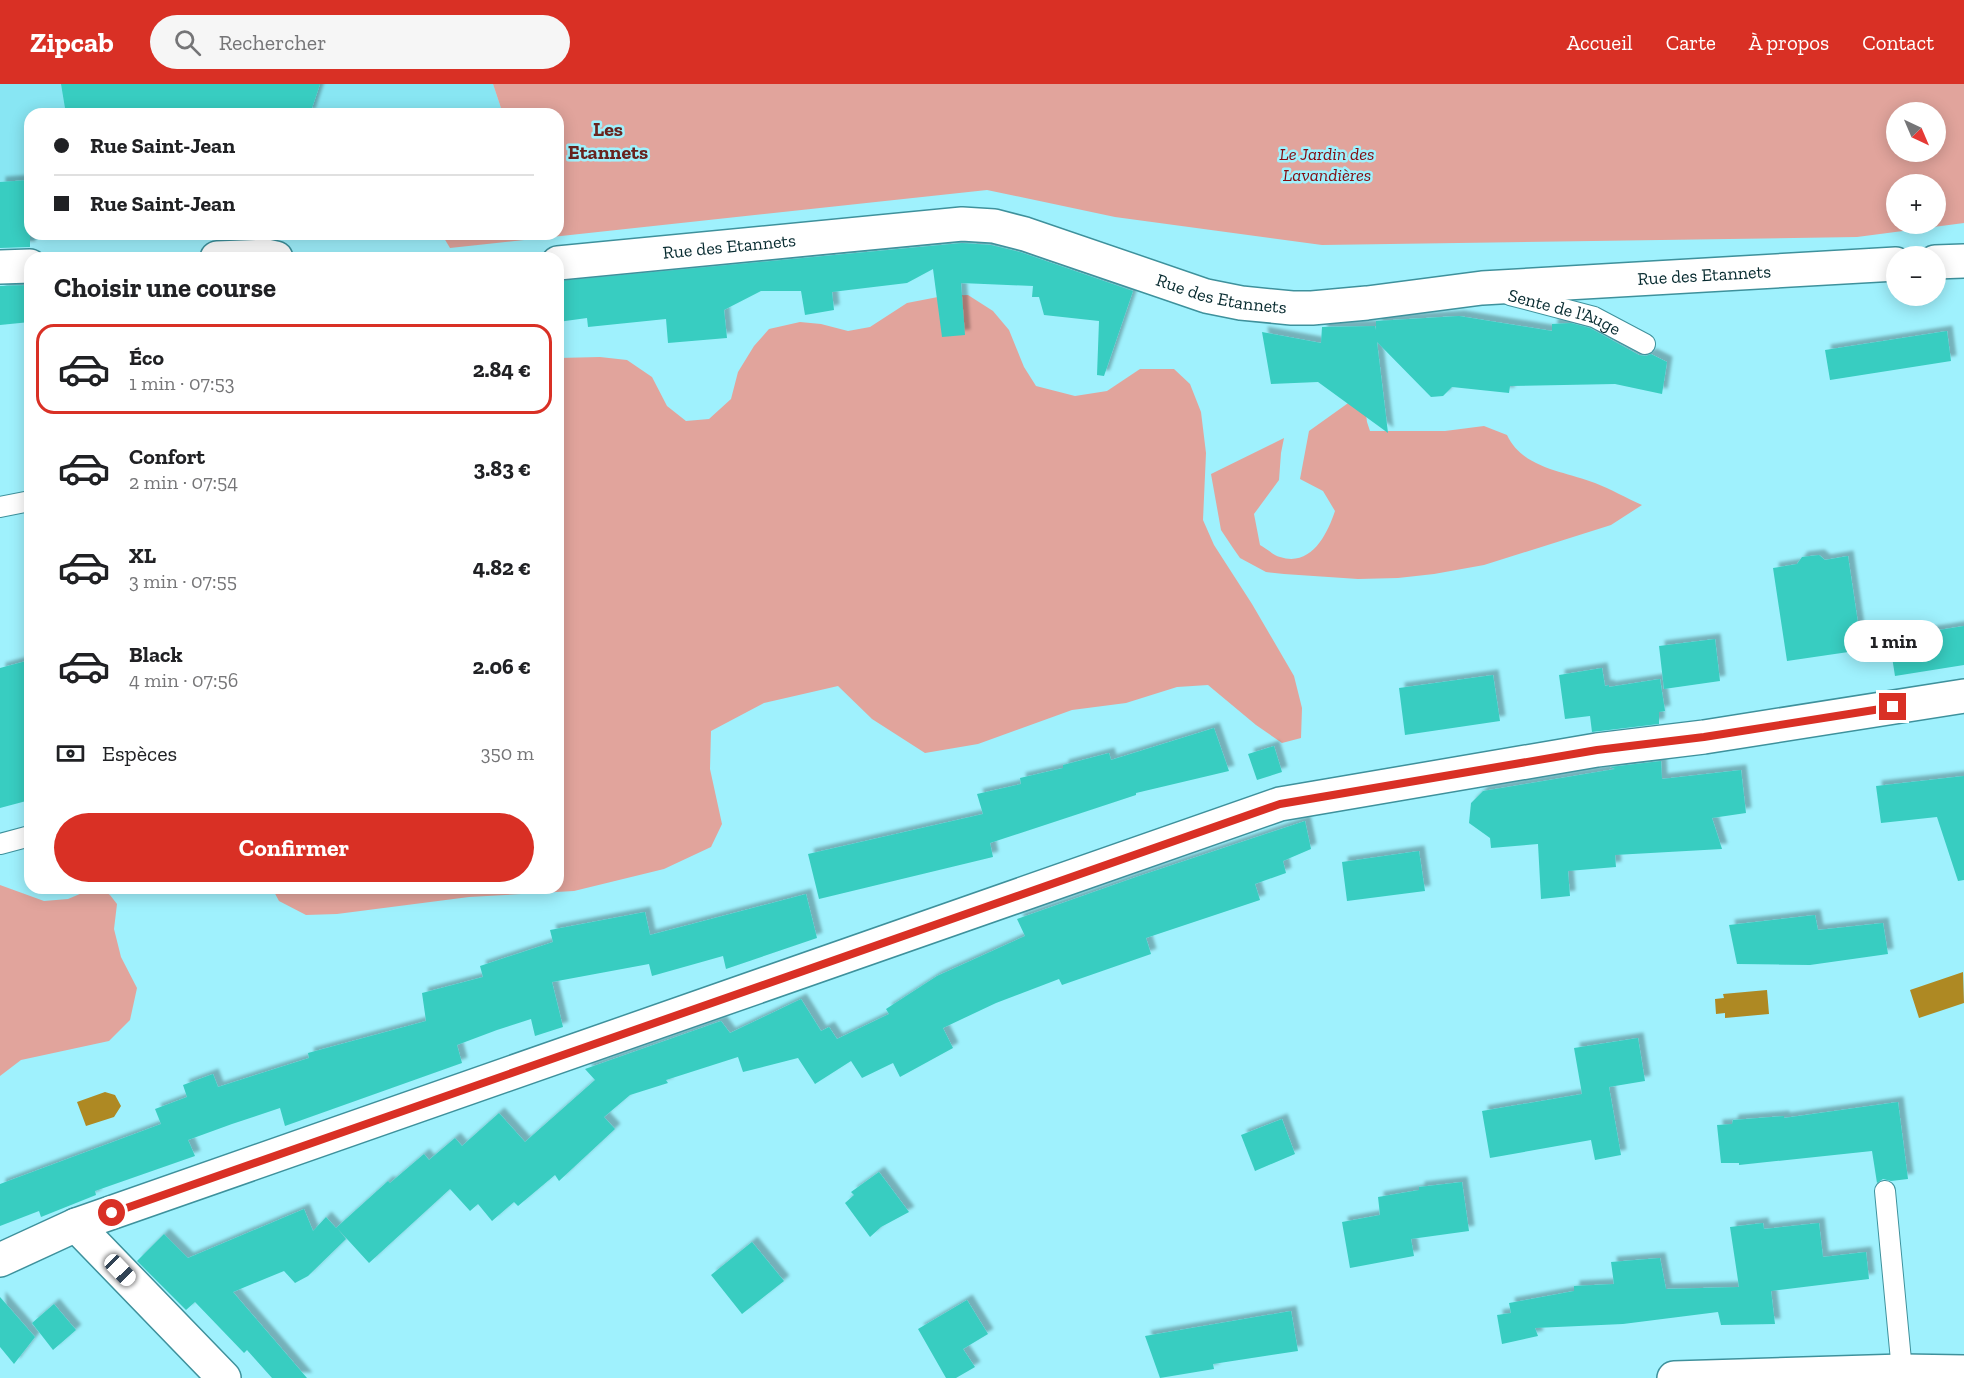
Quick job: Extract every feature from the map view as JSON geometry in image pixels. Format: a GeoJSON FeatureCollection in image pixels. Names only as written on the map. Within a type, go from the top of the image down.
{"type":"FeatureCollection","features":[{"type":"Feature","properties":{"kind":"street","name":"Rue des Etannets"},"geometry":{"type":"LineString","coordinates":[[564,262],[962,224],[994,226],[1025,234],[1206,296],[1249,304],[1312,309],[1482,288],[1886,265]]}},
{"type":"Feature","properties":{"kind":"street"},"geometry":{"type":"LineString","coordinates":[[1946,262],[1964,261]]}},
{"type":"Feature","properties":{"kind":"street"},"geometry":{"type":"LineString","coordinates":[[0,267],[24,266]]}},
{"type":"Feature","properties":{"kind":"street"},"geometry":{"type":"LineString","coordinates":[[0,1260],[76,1225],[1280,804],[1597,750],[1704,737],[1964,696]]}},
{"type":"Feature","properties":{"kind":"street"},"geometry":{"type":"LineString","coordinates":[[76,1225],[224,1378]]}},
{"type":"Feature","properties":{"kind":"street"},"geometry":{"type":"LineString","coordinates":[[1674,1378],[1902,1371],[1964,1372]]}},
{"type":"Feature","properties":{"kind":"lane","name":"Sente de l'Auge"},"geometry":{"type":"LineString","coordinates":[[1482,288],[1594,317],[1645,344]]}},
{"type":"Feature","properties":{"kind":"lane"},"geometry":{"type":"LineString","coordinates":[[0,507],[24,502]]}},
{"type":"Feature","properties":{"kind":"lane"},"geometry":{"type":"LineString","coordinates":[[0,844],[24,838]]}},
{"type":"Feature","properties":{"kind":"lane"},"geometry":{"type":"LineString","coordinates":[[1885,1191],[1902,1371]]}},
{"type":"Feature","properties":{"kind":"shaded area"},"geometry":{"type":"Polygon","coordinates":[[[0,84],[493,84],[501,108],[24,108],[24,240],[38,240],[0,243],[0,84]]]}},
{"type":"Feature","properties":{"kind":"shaded area"},"geometry":{"type":"Polygon","coordinates":[[[1963,972],[1964,1003],[1919,1018],[1910,990],[1963,972]]]}},
{"type":"Feature","properties":{"kind":"shaded area"},"geometry":{"type":"Polygon","coordinates":[[[1767,990],[1769,1014],[1725,1018],[1725,1013],[1716,1014],[1715,999],[1724,998],[1723,994],[1767,990]]]}},
{"type":"Feature","properties":{"kind":"shaded area"},"geometry":{"type":"Polygon","coordinates":[[[105,1092],[115,1095],[121,1106],[114,1117],[86,1126],[77,1102],[105,1092]]]}},
{"type":"Feature","properties":{"kind":"green space","name":"Le Jardin des Lavandières"},"geometry":{"type":"Polygon","coordinates":[[[493,84],[1964,84],[1964,223],[1946,225],[1946,174],[1886,174],[1886,233],[1857,237],[1322,245],[1115,217],[987,190],[564,236],[564,108],[501,108],[493,84]]]}},
{"type":"Feature","properties":{"kind":"green space","name":"Le Jardin des Lavandières"},"geometry":{"type":"Polygon","coordinates":[[[445,240],[524,240],[450,248],[445,240]]]}},
{"type":"Feature","properties":{"kind":"green space"},"geometry":{"type":"Polygon","coordinates":[[[968,295],[993,311],[1009,330],[1024,367],[1036,386],[1075,396],[1107,391],[1140,369],[1174,369],[1190,384],[1201,412],[1206,453],[1203,520],[1214,545],[1294,676],[1302,708],[1301,738],[1282,743],[1256,725],[1208,685],[1177,687],[1126,703],[1072,710],[978,744],[925,753],[872,719],[838,686],[764,703],[711,731],[710,769],[722,824],[711,847],[664,869],[564,892],[564,358],[600,357],[627,360],[652,377],[667,406],[686,421],[709,419],[731,399],[738,372],[754,346],[769,329],[800,322],[821,324],[848,331],[870,327],[907,303],[943,296],[968,295]]]}},
{"type":"Feature","properties":{"kind":"green space"},"geometry":{"type":"Polygon","coordinates":[[[1364,400],[1370,431],[1445,431],[1484,426],[1507,435],[1523,455],[1534,462],[1595,483],[1642,505],[1611,525],[1484,565],[1434,574],[1358,579],[1284,574],[1266,572],[1240,558],[1221,530],[1211,474],[1284,438],[1279,480],[1254,514],[1260,545],[1280,557],[1291,559],[1301,557],[1316,547],[1322,539],[1335,511],[1323,491],[1300,479],[1309,431],[1351,401],[1364,400]]]}},
{"type":"Feature","properties":{"kind":"green space"},"geometry":{"type":"Polygon","coordinates":[[[0,885],[44,901],[68,899],[80,894],[109,894],[117,904],[114,929],[121,957],[137,988],[130,1020],[109,1041],[21,1060],[0,1076],[0,885]]]}},
{"type":"Feature","properties":{"kind":"green space"},"geometry":{"type":"Polygon","coordinates":[[[275,894],[522,894],[469,897],[337,914],[306,915],[279,901],[275,894]]]}},
{"type":"Feature","properties":{"kind":"building"},"geometry":{"type":"Polygon","coordinates":[[[61,84],[320,84],[312,108],[65,108],[61,84]]]}},
{"type":"Feature","properties":{"kind":"building"},"geometry":{"type":"Polygon","coordinates":[[[24,180],[24,240],[30,240],[30,247],[0,248],[0,182],[24,180]]]}},
{"type":"Feature","properties":{"kind":"building"},"geometry":{"type":"Polygon","coordinates":[[[962,243],[991,245],[1020,252],[1133,291],[1104,376],[1097,375],[1099,321],[1044,315],[1039,297],[1032,297],[1033,286],[961,283],[965,335],[942,337],[933,269],[907,283],[832,292],[834,310],[805,315],[801,291],[761,291],[724,310],[727,338],[668,343],[666,319],[588,327],[587,318],[564,321],[564,280],[962,243]]]}},
{"type":"Feature","properties":{"kind":"building"},"geometry":{"type":"Polygon","coordinates":[[[24,285],[24,323],[0,325],[0,286],[24,285]]]}},
{"type":"Feature","properties":{"kind":"building"},"geometry":{"type":"Polygon","coordinates":[[[1459,316],[1552,331],[1552,324],[1571,323],[1590,328],[1639,355],[1651,354],[1667,362],[1662,394],[1615,384],[1510,386],[1509,393],[1452,387],[1443,396],[1431,397],[1377,342],[1388,433],[1318,382],[1271,384],[1262,332],[1321,343],[1322,327],[1375,326],[1376,330],[1376,321],[1459,316]]]}},
{"type":"Feature","properties":{"kind":"building"},"geometry":{"type":"Polygon","coordinates":[[[1947,331],[1951,361],[1830,380],[1825,350],[1947,331]]]}},
{"type":"Feature","properties":{"kind":"building"},"geometry":{"type":"Polygon","coordinates":[[[1819,555],[1825,560],[1848,556],[1862,650],[1787,661],[1773,568],[1797,564],[1802,557],[1819,555]]]}},
{"type":"Feature","properties":{"kind":"building"},"geometry":{"type":"Polygon","coordinates":[[[1964,626],[1964,665],[1895,676],[1889,638],[1964,626]]]}},
{"type":"Feature","properties":{"kind":"building"},"geometry":{"type":"Polygon","coordinates":[[[1715,639],[1720,681],[1664,689],[1659,646],[1715,639]]]}},
{"type":"Feature","properties":{"kind":"building"},"geometry":{"type":"Polygon","coordinates":[[[24,662],[24,802],[0,808],[0,668],[24,662]]]}},
{"type":"Feature","properties":{"kind":"building"},"geometry":{"type":"Polygon","coordinates":[[[1602,668],[1605,686],[1609,685],[1609,687],[1660,679],[1665,711],[1659,712],[1659,724],[1592,732],[1590,716],[1565,719],[1559,675],[1602,668]]]}},
{"type":"Feature","properties":{"kind":"building"},"geometry":{"type":"Polygon","coordinates":[[[1493,675],[1500,721],[1405,735],[1399,688],[1493,675]]]}},
{"type":"Feature","properties":{"kind":"building"},"geometry":{"type":"Polygon","coordinates":[[[1214,728],[1229,771],[1136,793],[1136,795],[990,843],[993,857],[819,899],[808,854],[983,814],[977,794],[1021,784],[1020,778],[1063,768],[1063,765],[1109,753],[1111,760],[1214,728]]]}},
{"type":"Feature","properties":{"kind":"building"},"geometry":{"type":"Polygon","coordinates":[[[1274,746],[1282,772],[1257,780],[1248,754],[1274,746]]]}},
{"type":"Feature","properties":{"kind":"building"},"geometry":{"type":"Polygon","coordinates":[[[1661,761],[1662,779],[1741,770],[1746,813],[1712,818],[1722,849],[1615,855],[1616,867],[1568,871],[1570,896],[1541,899],[1538,844],[1491,848],[1490,838],[1469,823],[1471,803],[1483,791],[1615,769],[1610,767],[1661,761]]]}},
{"type":"Feature","properties":{"kind":"building"},"geometry":{"type":"Polygon","coordinates":[[[1964,776],[1964,880],[1958,881],[1937,817],[1881,823],[1876,786],[1964,776]]]}},
{"type":"Feature","properties":{"kind":"building"},"geometry":{"type":"Polygon","coordinates":[[[1305,821],[1311,849],[1283,861],[1286,873],[1255,884],[1260,900],[1146,938],[1151,954],[1062,985],[1059,979],[996,1003],[943,1028],[953,1048],[900,1077],[893,1063],[862,1078],[851,1061],[815,1084],[798,1058],[743,1072],[738,1057],[666,1080],[668,1083],[630,1095],[604,1117],[615,1129],[559,1181],[555,1175],[518,1206],[514,1202],[492,1221],[478,1204],[470,1211],[450,1189],[369,1263],[337,1228],[346,1239],[308,1276],[295,1283],[284,1271],[233,1292],[307,1378],[272,1378],[247,1350],[244,1353],[195,1302],[186,1310],[137,1261],[164,1234],[188,1258],[304,1209],[313,1231],[326,1217],[336,1228],[388,1181],[390,1183],[424,1154],[429,1160],[455,1138],[462,1146],[499,1113],[525,1142],[595,1080],[585,1069],[721,1021],[730,1033],[801,999],[821,1031],[829,1027],[837,1039],[889,1014],[886,1009],[937,976],[1025,936],[1017,919],[1305,821]]]}},
{"type":"Feature","properties":{"kind":"building"},"geometry":{"type":"Polygon","coordinates":[[[1419,851],[1425,891],[1347,901],[1342,862],[1419,851]]]}},
{"type":"Feature","properties":{"kind":"building"},"geometry":{"type":"Polygon","coordinates":[[[806,894],[817,938],[726,969],[723,956],[652,976],[649,964],[552,982],[563,1027],[535,1036],[531,1019],[497,1030],[457,1045],[462,1063],[285,1126],[280,1108],[232,1124],[188,1140],[195,1156],[95,1191],[96,1195],[41,1217],[39,1211],[0,1226],[0,1184],[161,1124],[155,1109],[187,1097],[183,1085],[213,1074],[218,1087],[309,1058],[308,1053],[426,1021],[422,993],[483,977],[480,966],[553,942],[550,930],[645,912],[650,935],[806,894]]]}},
{"type":"Feature","properties":{"kind":"building"},"geometry":{"type":"Polygon","coordinates":[[[1815,915],[1818,930],[1883,923],[1888,954],[1810,965],[1737,964],[1729,925],[1815,915]]]}},
{"type":"Feature","properties":{"kind":"building"},"geometry":{"type":"Polygon","coordinates":[[[1638,1038],[1645,1081],[1609,1087],[1621,1155],[1595,1160],[1591,1140],[1490,1158],[1482,1111],[1582,1094],[1574,1048],[1638,1038]]]}},
{"type":"Feature","properties":{"kind":"building"},"geometry":{"type":"Polygon","coordinates":[[[1898,1102],[1908,1179],[1891,1181],[1883,1179],[1877,1183],[1872,1151],[1739,1165],[1739,1163],[1721,1163],[1717,1125],[1732,1124],[1733,1120],[1784,1116],[1784,1118],[1898,1102]]]}},
{"type":"Feature","properties":{"kind":"building"},"geometry":{"type":"Polygon","coordinates":[[[1282,1119],[1295,1154],[1255,1171],[1241,1135],[1282,1119]]]}},
{"type":"Feature","properties":{"kind":"building"},"geometry":{"type":"Polygon","coordinates":[[[879,1172],[909,1212],[881,1227],[870,1237],[845,1203],[854,1195],[851,1192],[879,1172]]]}},
{"type":"Feature","properties":{"kind":"building"},"geometry":{"type":"Polygon","coordinates":[[[1462,1182],[1469,1231],[1411,1239],[1414,1256],[1350,1268],[1342,1222],[1380,1215],[1378,1197],[1419,1190],[1419,1187],[1462,1182]]]}},
{"type":"Feature","properties":{"kind":"building"},"geometry":{"type":"Polygon","coordinates":[[[1763,1223],[1764,1229],[1819,1223],[1823,1257],[1866,1252],[1869,1279],[1771,1291],[1775,1324],[1721,1325],[1718,1312],[1623,1324],[1535,1328],[1538,1336],[1502,1344],[1497,1315],[1511,1313],[1509,1303],[1574,1291],[1574,1286],[1614,1284],[1611,1262],[1660,1258],[1666,1289],[1739,1287],[1730,1227],[1763,1223]]]}},
{"type":"Feature","properties":{"kind":"building"},"geometry":{"type":"Polygon","coordinates":[[[752,1242],[784,1281],[742,1314],[711,1275],[752,1242]]]}},
{"type":"Feature","properties":{"kind":"building"},"geometry":{"type":"Polygon","coordinates":[[[0,1297],[35,1337],[14,1364],[0,1347],[0,1297]]]}},
{"type":"Feature","properties":{"kind":"building"},"geometry":{"type":"Polygon","coordinates":[[[967,1300],[988,1334],[963,1349],[975,1367],[956,1378],[946,1378],[918,1329],[967,1300]]]}},
{"type":"Feature","properties":{"kind":"building"},"geometry":{"type":"Polygon","coordinates":[[[54,1304],[76,1330],[53,1350],[32,1323],[54,1304]]]}},
{"type":"Feature","properties":{"kind":"building"},"geometry":{"type":"Polygon","coordinates":[[[1291,1311],[1298,1351],[1213,1364],[1214,1369],[1160,1378],[1145,1336],[1291,1311]]]}},
{"type":"Feature","properties":{"kind":"district","name":"Les Etannets"},"geometry":{"type":"Point","coordinates":[608,140]}},
{"type":"Feature","properties":{"kind":"route"},"geometry":{"type":"LineString","coordinates":[[112,1213],[1280,804],[1597,750],[1704,737],[1893,707]]}}]}
